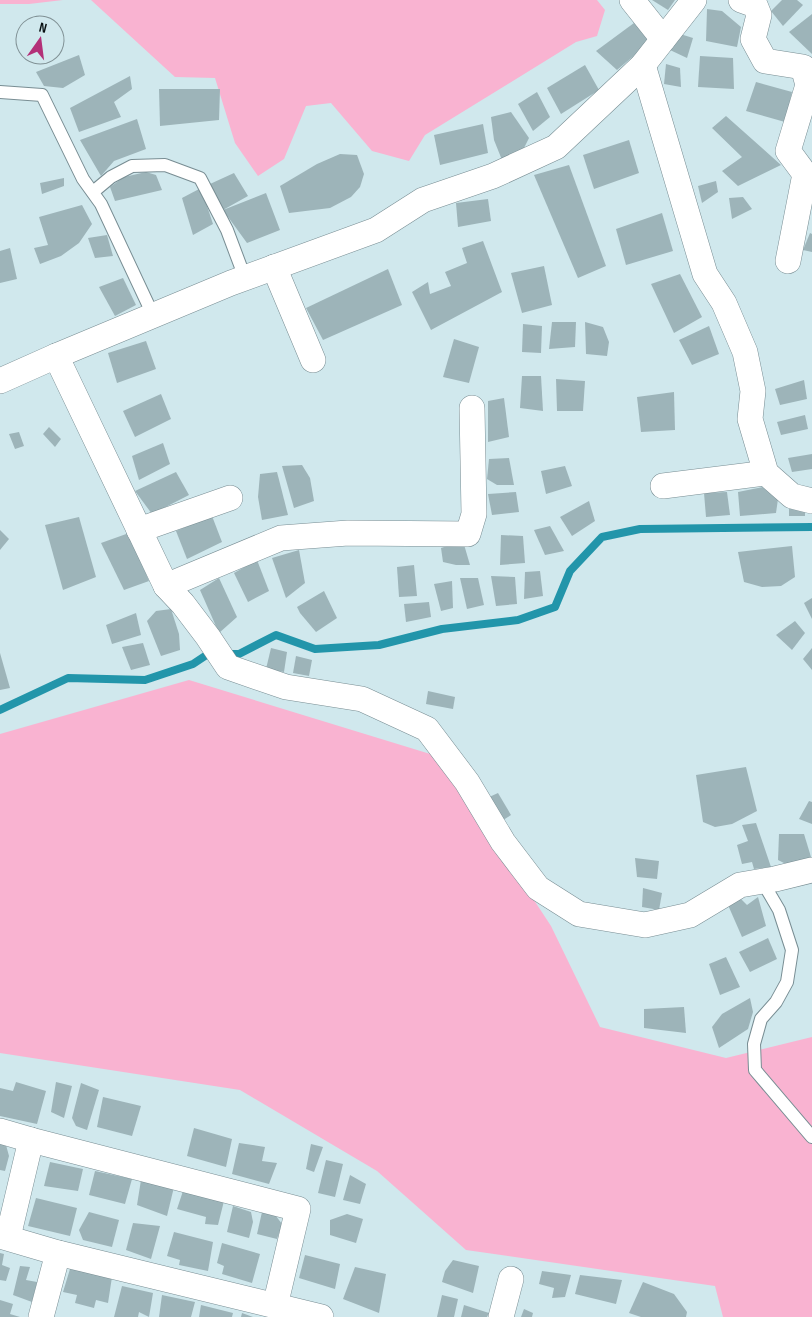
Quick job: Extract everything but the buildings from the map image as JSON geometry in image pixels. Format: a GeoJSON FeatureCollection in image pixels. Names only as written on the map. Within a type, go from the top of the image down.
{"type":"FeatureCollection","features":[{"type":"Feature","properties":{"kind":"street"},"geometry":{"type":"LineString","coordinates":[[632,0],[664,39]]}},
{"type":"Feature","properties":{"kind":"street"},"geometry":{"type":"LineString","coordinates":[[0,381],[153,315],[245,278],[376,230],[423,200],[493,176],[556,147],[643,65],[694,0]]}},
{"type":"Feature","properties":{"kind":"street"},"geometry":{"type":"LineString","coordinates":[[741,0],[755,5],[759,15],[753,39],[765,61],[803,67],[808,85],[788,151],[805,174],[788,261]]}},
{"type":"Feature","properties":{"kind":"street"},"geometry":{"type":"LineString","coordinates":[[643,65],[705,274],[724,303],[746,352],[753,391],[750,419],[766,472],[792,496],[812,501]]}},
{"type":"Feature","properties":{"kind":"street"},"geometry":{"type":"LineString","coordinates":[[274,267],[313,360]]}},
{"type":"Feature","properties":{"kind":"street"},"geometry":{"type":"LineString","coordinates":[[56,356],[166,586],[183,604],[228,667],[286,687],[362,699],[427,729],[467,782],[503,842],[538,888],[579,914],[645,925],[690,915],[740,885],[762,882],[812,870]]}},
{"type":"Feature","properties":{"kind":"street"},"geometry":{"type":"LineString","coordinates":[[166,586],[281,538],[348,533],[468,534],[474,514],[472,408]]}},
{"type":"Feature","properties":{"kind":"street"},"geometry":{"type":"LineString","coordinates":[[663,486],[766,472]]}},
{"type":"Feature","properties":{"kind":"street"},"geometry":{"type":"LineString","coordinates":[[140,530],[230,498]]}},
{"type":"Feature","properties":{"kind":"street"},"geometry":{"type":"LineString","coordinates":[[0,1132],[298,1209],[275,1306]]}},
{"type":"Feature","properties":{"kind":"street"},"geometry":{"type":"LineString","coordinates":[[31,1140],[4,1236],[58,1252],[321,1317]]}},
{"type":"Feature","properties":{"kind":"street"},"geometry":{"type":"LineString","coordinates":[[42,1317],[58,1252]]}},
{"type":"Feature","properties":{"kind":"street"},"geometry":{"type":"LineString","coordinates":[[501,1317],[511,1278]]}},
{"type":"Feature","properties":{"kind":"lane"},"geometry":{"type":"LineString","coordinates":[[0,92],[42,95],[83,179],[101,204],[153,315]]}},
{"type":"Feature","properties":{"kind":"lane"},"geometry":{"type":"LineString","coordinates":[[92,192],[111,177],[132,166],[165,165],[200,178],[227,230],[245,278]]}},
{"type":"Feature","properties":{"kind":"lane"},"geometry":{"type":"LineString","coordinates":[[762,882],[779,910],[792,950],[787,982],[776,1002],[761,1019],[754,1044],[755,1070],[812,1138]]}},
{"type":"Feature","properties":{"kind":"shaded area"},"geometry":{"type":"Polygon","coordinates":[[[0,0],[63,0],[29,4],[0,4],[0,0]]]}},
{"type":"Feature","properties":{"kind":"shaded area"},"geometry":{"type":"Polygon","coordinates":[[[91,0],[597,0],[605,10],[597,36],[576,42],[425,135],[409,161],[372,151],[331,103],[306,106],[284,159],[258,176],[235,143],[215,78],[175,77],[91,0]]]}},
{"type":"Feature","properties":{"kind":"shaded area"},"geometry":{"type":"Polygon","coordinates":[[[189,680],[440,757],[551,926],[600,1027],[726,1058],[812,1037],[812,1317],[723,1317],[715,1286],[466,1250],[377,1171],[240,1090],[0,1053],[0,734],[189,680]]]}},
{"type":"Feature","properties":{"kind":"waterway"},"geometry":{"type":"LineString","coordinates":[[0,710],[68,678],[145,680],[193,664],[208,654],[239,654],[276,635],[315,649],[379,645],[442,629],[518,620],[555,607],[570,571],[602,537],[640,529],[812,527]]}}]}
